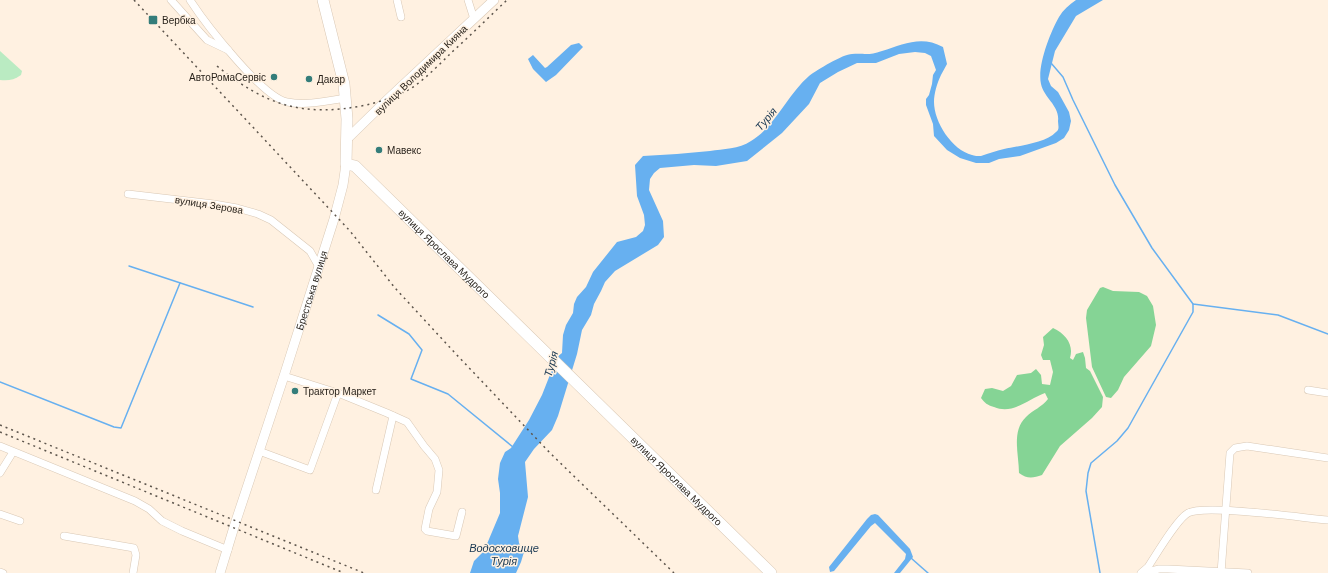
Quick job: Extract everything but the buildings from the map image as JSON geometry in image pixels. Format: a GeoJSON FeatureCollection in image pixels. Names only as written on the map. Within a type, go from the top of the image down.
{"type":"FeatureCollection","features":[{"type":"Feature","properties":{"kind":"highway","name":"Брестська вулиця"},"geometry":{"type":"LineString","coordinates":[[323,0],[344,84],[346,98],[348,139],[346,164]]}},
{"type":"Feature","properties":{"kind":"highway","name":"вулиця Ярослава Мудрого"},"geometry":{"type":"LineString","coordinates":[[346,164],[355,166],[582,390],[771,573]]}},
{"type":"Feature","properties":{"kind":"main road","name":"вулиця Володимира Кияна"},"geometry":{"type":"LineString","coordinates":[[348,139],[388,99],[494,0]]}},
{"type":"Feature","properties":{"kind":"main road","name":"Брестська вулиця"},"geometry":{"type":"LineString","coordinates":[[220,573],[284,376],[341,192],[346,164]]}},
{"type":"Feature","properties":{"kind":"street"},"geometry":{"type":"LineString","coordinates":[[171,0],[207,40],[230,51]]}},
{"type":"Feature","properties":{"kind":"street"},"geometry":{"type":"LineString","coordinates":[[190,0],[230,51],[254,78],[269,92],[280,99],[286,102],[303,103],[346,98]]}},
{"type":"Feature","properties":{"kind":"street"},"geometry":{"type":"LineString","coordinates":[[397,0],[401,17]]}},
{"type":"Feature","properties":{"kind":"street"},"geometry":{"type":"LineString","coordinates":[[468,0],[474,20]]}},
{"type":"Feature","properties":{"kind":"street","name":"вулиця Зерова"},"geometry":{"type":"LineString","coordinates":[[128,194],[214,204],[258,214],[278,225],[310,251],[318,264]]}},
{"type":"Feature","properties":{"kind":"street"},"geometry":{"type":"LineString","coordinates":[[284,376],[338,394],[407,422],[435,459],[438,466],[438,485],[429,509],[425,529],[427,531],[456,536],[462,512]]}},
{"type":"Feature","properties":{"kind":"street"},"geometry":{"type":"LineString","coordinates":[[1308,390],[1328,393]]}},
{"type":"Feature","properties":{"kind":"street"},"geometry":{"type":"LineString","coordinates":[[259,451],[310,470],[338,394]]}},
{"type":"Feature","properties":{"kind":"street"},"geometry":{"type":"LineString","coordinates":[[376,490],[393,416]]}},
{"type":"Feature","properties":{"kind":"street"},"geometry":{"type":"LineString","coordinates":[[0,446],[135,501],[149,509],[162,521],[228,550]]}},
{"type":"Feature","properties":{"kind":"street"},"geometry":{"type":"LineString","coordinates":[[1221,572],[1230,453],[1235,448],[1247,446],[1328,458]]}},
{"type":"Feature","properties":{"kind":"street"},"geometry":{"type":"LineString","coordinates":[[0,473],[13,452]]}},
{"type":"Feature","properties":{"kind":"street"},"geometry":{"type":"LineString","coordinates":[[1142,573],[1148,567],[1180,520],[1194,510],[1226,510],[1328,520]]}},
{"type":"Feature","properties":{"kind":"street"},"geometry":{"type":"LineString","coordinates":[[0,514],[20,521]]}},
{"type":"Feature","properties":{"kind":"street"},"geometry":{"type":"LineString","coordinates":[[64,536],[134,548],[136,555],[134,573]]}},
{"type":"Feature","properties":{"kind":"street"},"geometry":{"type":"LineString","coordinates":[[1142,573],[1168,569],[1201,572],[1248,573]]}},
{"type":"Feature","properties":{"kind":"street"},"geometry":{"type":"LineString","coordinates":[[0,572],[4,573]]}},
{"type":"Feature","properties":{"kind":"green space"},"geometry":{"type":"Polygon","coordinates":[[[0,51],[22,71],[21,75],[11,80],[0,80],[0,51]]]}},
{"type":"Feature","properties":{"kind":"green space"},"geometry":{"type":"Polygon","coordinates":[[[1103,287],[1113,291],[1139,292],[1147,296],[1153,306],[1156,325],[1151,346],[1124,377],[1118,390],[1111,398],[1106,397],[1092,367],[1086,318],[1087,310],[1100,288],[1103,287]]]}},
{"type":"Feature","properties":{"kind":"green space"},"geometry":{"type":"Polygon","coordinates":[[[1053,328],[1062,333],[1068,340],[1071,349],[1070,358],[1073,360],[1076,354],[1083,352],[1086,368],[1090,371],[1103,397],[1102,407],[1092,418],[1060,446],[1042,475],[1027,477],[1019,473],[1017,436],[1021,423],[1026,417],[1048,399],[1045,393],[1014,408],[1008,409],[1001,409],[985,403],[981,398],[985,389],[992,388],[1003,391],[1011,386],[1017,375],[1031,373],[1036,369],[1041,375],[1042,384],[1050,385],[1053,372],[1050,360],[1043,360],[1041,355],[1044,345],[1043,337],[1053,328]]]}},
{"type":"Feature","properties":{"kind":"water","name":"Водосховище Турія"},"geometry":{"type":"Polygon","coordinates":[[[1076,0],[1103,0],[1076,16],[1055,51],[1048,79],[1051,86],[1058,92],[1069,112],[1071,121],[1069,130],[1064,138],[1056,143],[1020,156],[999,159],[989,163],[976,163],[960,158],[947,150],[934,136],[933,124],[926,105],[926,99],[929,95],[933,75],[936,70],[931,56],[925,53],[915,52],[899,54],[876,63],[857,63],[820,83],[809,104],[782,133],[747,161],[716,166],[694,165],[660,168],[654,173],[650,179],[649,190],[663,221],[664,237],[658,245],[615,271],[605,282],[594,304],[591,315],[582,330],[577,354],[558,416],[552,430],[534,449],[525,462],[528,497],[518,536],[519,543],[524,552],[516,573],[470,573],[474,561],[484,551],[500,513],[498,479],[500,463],[505,452],[511,448],[529,420],[542,395],[557,357],[562,353],[563,335],[566,325],[573,313],[574,304],[577,297],[586,287],[593,272],[617,242],[636,237],[643,231],[645,225],[644,215],[637,196],[635,165],[643,156],[710,151],[746,144],[767,128],[801,83],[824,66],[848,55],[877,53],[905,43],[920,41],[935,43],[943,47],[947,64],[936,88],[934,99],[935,110],[941,126],[951,141],[958,147],[965,152],[981,156],[1046,139],[1058,130],[1058,116],[1057,111],[1045,94],[1041,84],[1041,68],[1048,40],[1059,17],[1066,8],[1076,0]]]}},
{"type":"Feature","properties":{"kind":"water"},"geometry":{"type":"Polygon","coordinates":[[[579,43],[583,47],[556,75],[546,82],[533,69],[528,59],[533,55],[545,68],[571,45],[579,43]]]}},
{"type":"Feature","properties":{"kind":"water"},"geometry":{"type":"Polygon","coordinates":[[[871,515],[878,515],[910,549],[913,557],[900,573],[894,573],[905,559],[906,554],[875,523],[834,571],[830,572],[829,567],[867,519],[871,515]]]}},
{"type":"Feature","properties":{"kind":"waterway"},"geometry":{"type":"LineString","coordinates":[[1051,63],[1063,77],[1115,185],[1152,248],[1193,304],[1278,315],[1328,334]]}},
{"type":"Feature","properties":{"kind":"waterway"},"geometry":{"type":"LineString","coordinates":[[129,266],[253,307]]}},
{"type":"Feature","properties":{"kind":"waterway"},"geometry":{"type":"LineString","coordinates":[[0,382],[114,427],[121,428],[180,283]]}},
{"type":"Feature","properties":{"kind":"waterway"},"geometry":{"type":"LineString","coordinates":[[1100,573],[1086,491],[1091,463],[1117,441],[1128,428],[1193,312],[1193,304]]}},
{"type":"Feature","properties":{"kind":"waterway"},"geometry":{"type":"LineString","coordinates":[[378,315],[409,334],[422,350],[411,379],[448,394],[513,447]]}},
{"type":"Feature","properties":{"kind":"waterway"},"geometry":{"type":"LineString","coordinates":[[911,558],[928,573]]}},
{"type":"Feature","properties":{"kind":"railway"},"geometry":{"type":"LineString","coordinates":[[134,0],[350,231],[395,288],[455,353],[550,453],[674,573]]}},
{"type":"Feature","properties":{"kind":"railway"},"geometry":{"type":"LineString","coordinates":[[217,66],[252,90],[269,99],[286,105],[304,109],[323,110],[343,109],[366,105],[379,102],[405,92],[416,85],[435,69],[507,0]]}},
{"type":"Feature","properties":{"kind":"railway"},"geometry":{"type":"LineString","coordinates":[[0,425],[364,573]]}},
{"type":"Feature","properties":{"kind":"railway"},"geometry":{"type":"LineString","coordinates":[[0,432],[344,573]]}},
{"type":"Feature","properties":{"kind":"place","name":"Вербка"},"geometry":{"type":"Point","coordinates":[153,20]}},
{"type":"Feature","properties":{"kind":"place","name":"АвтоРомаСервіс"},"geometry":{"type":"Point","coordinates":[274,77]}},
{"type":"Feature","properties":{"kind":"place","name":"Дакар"},"geometry":{"type":"Point","coordinates":[309,79]}},
{"type":"Feature","properties":{"kind":"place","name":"Мавекс"},"geometry":{"type":"Point","coordinates":[379,150]}},
{"type":"Feature","properties":{"kind":"place","name":"Трактор Маркет"},"geometry":{"type":"Point","coordinates":[295,391]}},
{"type":"Feature","properties":{"kind":"water label","name":"Турія"},"geometry":{"type":"Point","coordinates":[766,119]}},
{"type":"Feature","properties":{"kind":"water label","name":"Турія"},"geometry":{"type":"Point","coordinates":[551,364]}}]}
